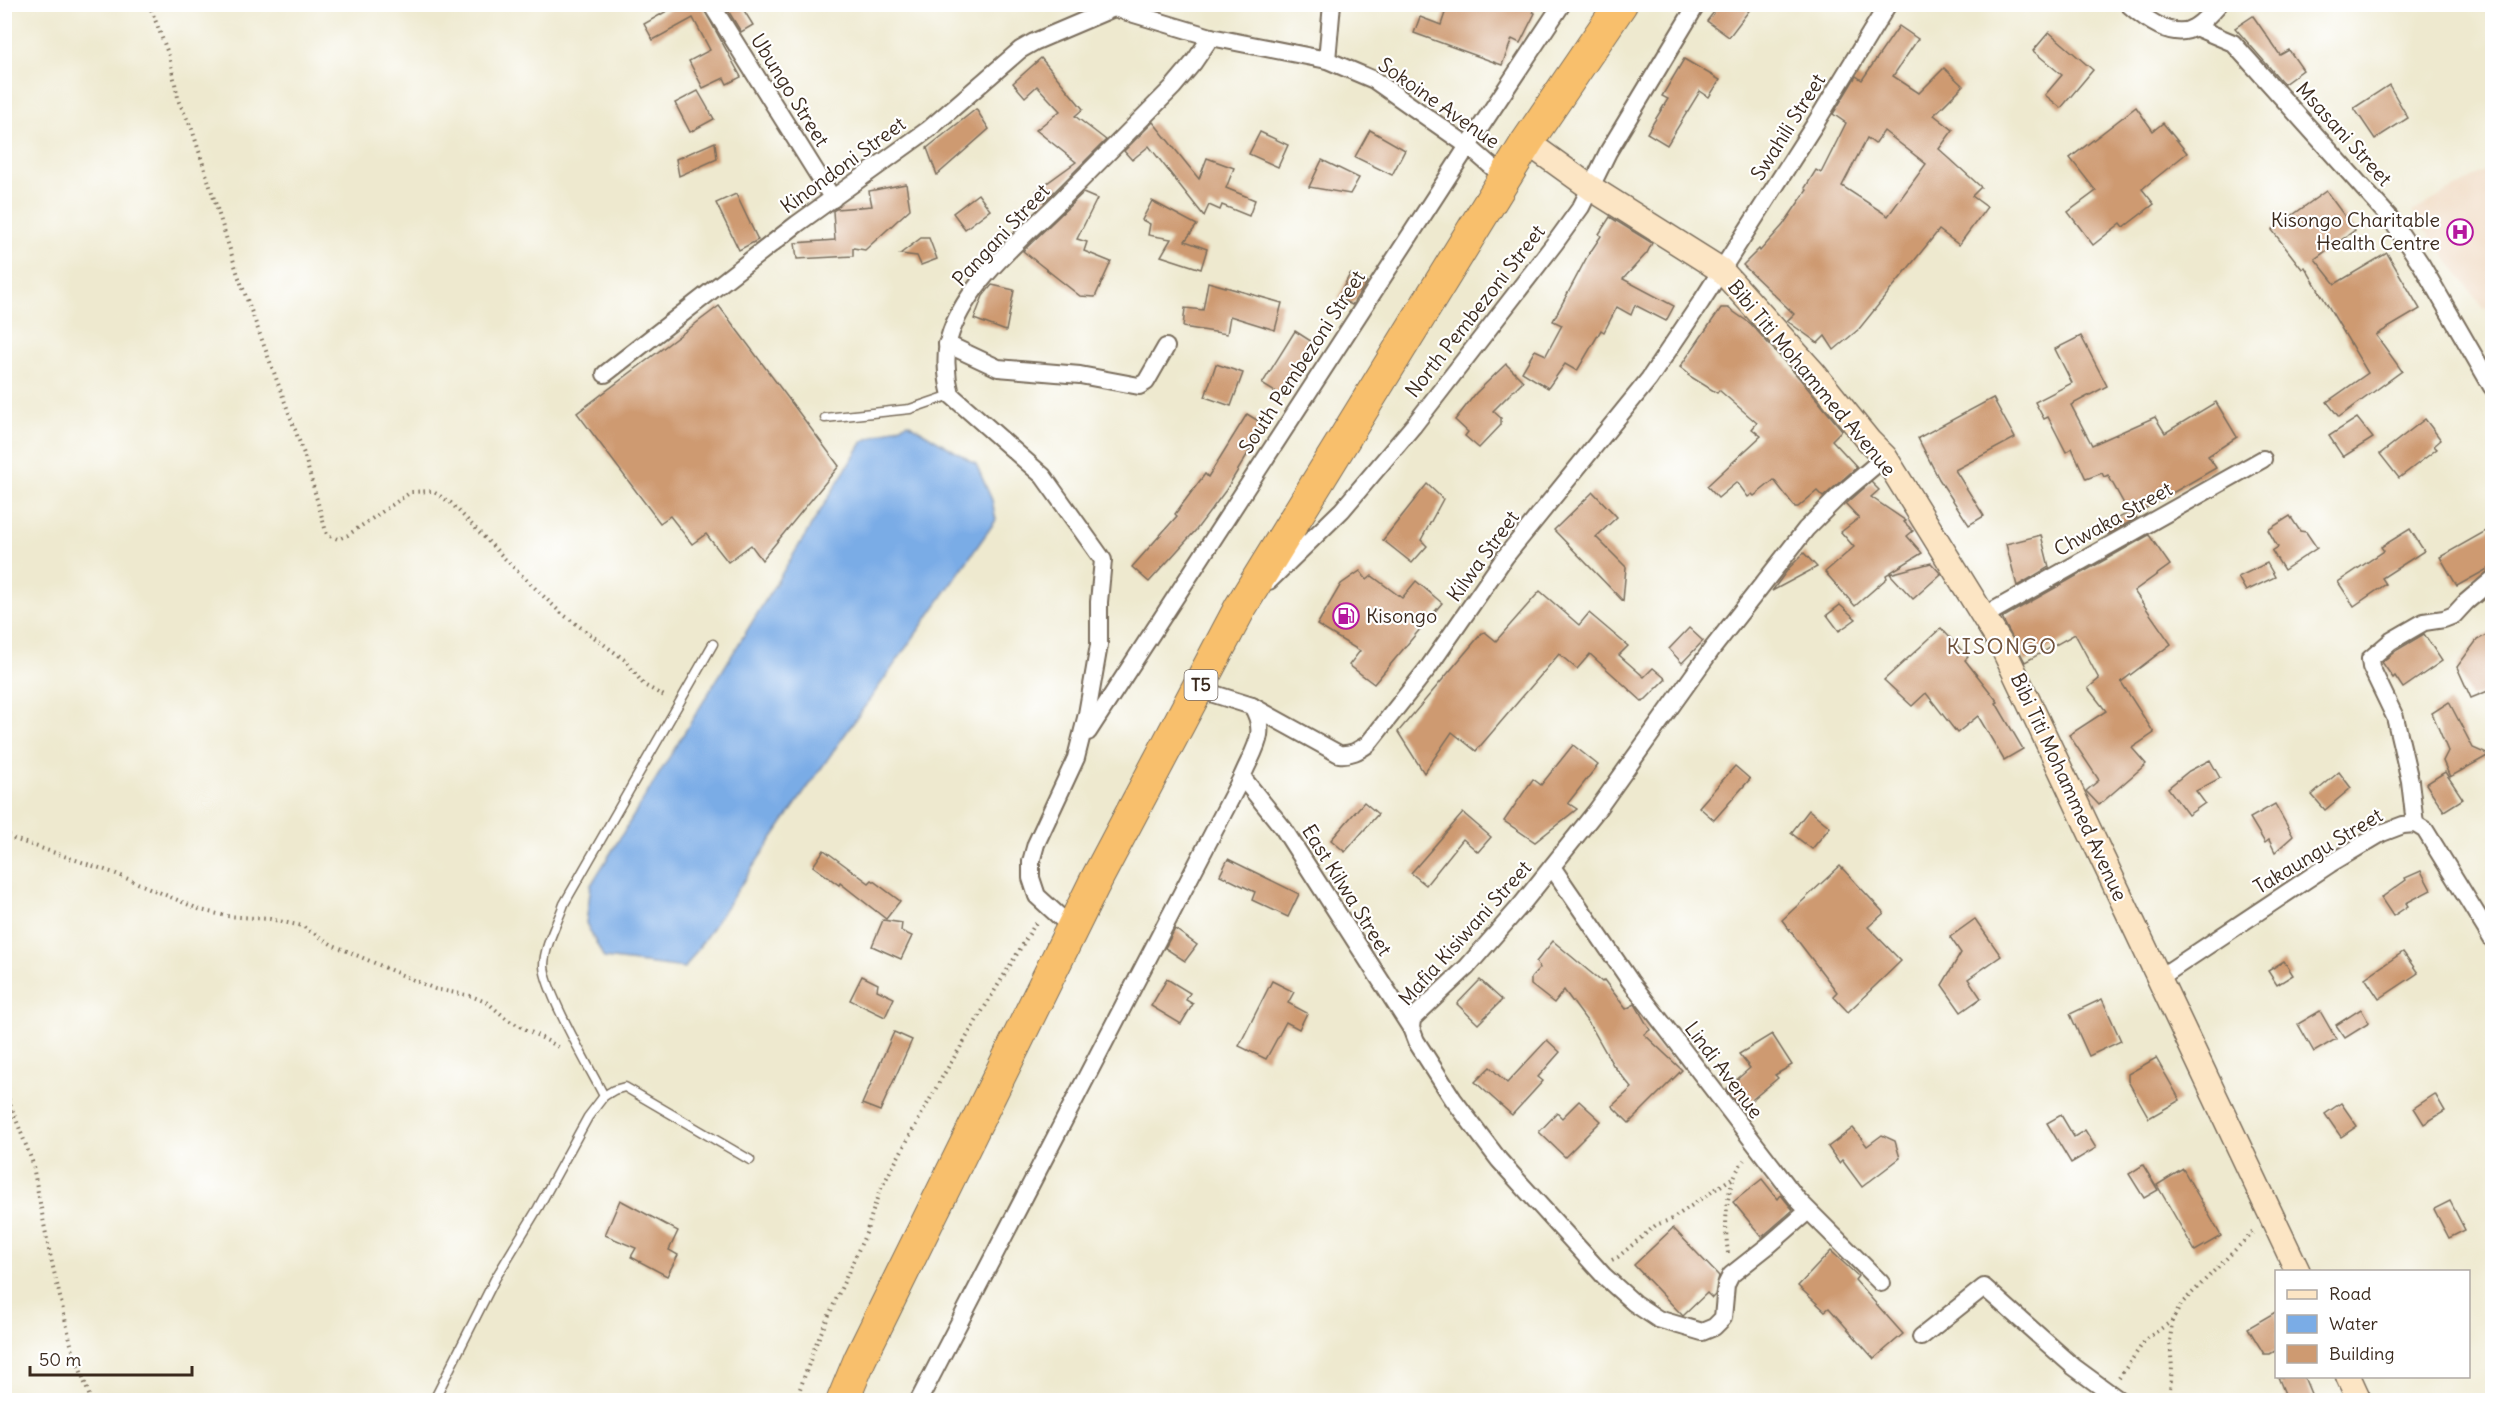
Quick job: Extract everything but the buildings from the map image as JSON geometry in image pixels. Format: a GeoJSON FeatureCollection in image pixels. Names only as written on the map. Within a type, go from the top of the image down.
{"type":"FeatureCollection","features":[{"type":"Feature","properties":{"kind":"highway","name":"T5"},"geometry":{"type":"LineString","coordinates":[[843,1401],[860,1359],[1072,928],[1240,608],[1527,142],[1621,4]]}},
{"type":"Feature","properties":{"kind":"street","name":"Ubungo Street"},"geometry":{"type":"LineString","coordinates":[[711,4],[832,199]]}},
{"type":"Feature","properties":{"kind":"street"},"geometry":{"type":"LineString","coordinates":[[1327,60],[1332,4]]}},
{"type":"Feature","properties":{"kind":"street","name":"South Pembezoni Street"},"geometry":{"type":"LineString","coordinates":[[1080,744],[1562,4]]}},
{"type":"Feature","properties":{"kind":"street","name":"North Pembezoni Street"},"geometry":{"type":"LineString","coordinates":[[1240,608],[1342,510],[1414,425],[1528,280],[1581,207],[1608,152],[1697,4]]}},
{"type":"Feature","properties":{"kind":"street","name":"Swahili Street"},"geometry":{"type":"LineString","coordinates":[[1721,270],[1815,124],[1888,4]]}},
{"type":"Feature","properties":{"kind":"street"},"geometry":{"type":"LineString","coordinates":[[2128,4],[2157,26],[2184,30],[2195,27],[2219,4]]}},
{"type":"Feature","properties":{"kind":"street","name":"Kinondoni Street"},"geometry":{"type":"LineString","coordinates":[[605,374],[796,224],[929,129],[1020,50],[1108,6]]}},
{"type":"Feature","properties":{"kind":"street","name":"Sokoine Avenue"},"geometry":{"type":"LineString","coordinates":[[1108,6],[1211,37],[1327,60],[1374,80],[1468,146],[1506,179]]}},
{"type":"Feature","properties":{"kind":"street","name":"Msasani Street"},"geometry":{"type":"LineString","coordinates":[[2195,27],[2233,43],[2390,218],[2421,264],[2493,387]]}},
{"type":"Feature","properties":{"kind":"street","name":"Pangani Street"},"geometry":{"type":"LineString","coordinates":[[951,395],[948,384],[947,344],[951,329],[973,291],[1173,87],[1211,37]]}},
{"type":"Feature","properties":{"kind":"street","name":"Bibi Titi Mohammed Avenue"},"geometry":{"type":"LineString","coordinates":[[1527,142],[1591,188],[1721,270],[1813,372],[1869,441],[1885,457],[2002,646],[2297,1270]]}},
{"type":"Feature","properties":{"kind":"street","name":"Kilwa Street"},"geometry":{"type":"LineString","coordinates":[[1198,689],[1252,706],[1338,754],[1348,755],[1368,744],[1428,668],[1505,557],[1648,379],[1721,270]]}},
{"type":"Feature","properties":{"kind":"street"},"geometry":{"type":"LineString","coordinates":[[947,344],[998,368],[1080,375],[1139,386],[1146,382],[1166,347]]}},
{"type":"Feature","properties":{"kind":"street"},"geometry":{"type":"LineString","coordinates":[[951,395],[1042,476],[1101,554],[1103,570],[1099,602],[1099,645],[1080,744],[1076,758],[1036,844],[1031,862],[1030,878],[1037,896],[1072,928]]}},
{"type":"Feature","properties":{"kind":"street","name":"Mafia Kisiwani Street"},"geometry":{"type":"LineString","coordinates":[[1731,1275],[1726,1285],[1723,1318],[1714,1327],[1702,1332],[1658,1319],[1634,1303],[1604,1276],[1499,1160],[1460,1108],[1416,1041],[1411,1029],[1412,1019],[1467,967],[1552,867],[1597,810],[1712,649],[1806,529],[1840,495],[1885,457]]}},
{"type":"Feature","properties":{"kind":"street","name":"Chwaka Street"},"geometry":{"type":"LineString","coordinates":[[1984,616],[2263,459]]}},
{"type":"Feature","properties":{"kind":"street"},"geometry":{"type":"LineString","coordinates":[[2415,824],[2410,782],[2395,717],[2371,667],[2370,659],[2391,641],[2424,622],[2454,615],[2493,580]]}},
{"type":"Feature","properties":{"kind":"street"},"geometry":{"type":"LineString","coordinates":[[920,1401],[1242,777],[1260,735],[1261,725],[1252,706]]}},
{"type":"Feature","properties":{"kind":"street","name":"East Kilwa Street"},"geometry":{"type":"LineString","coordinates":[[1242,777],[1283,828],[1411,1029]]}},
{"type":"Feature","properties":{"kind":"street","name":"Takaungu Street"},"geometry":{"type":"LineString","coordinates":[[2159,978],[2330,864],[2382,833],[2403,825],[2415,824],[2425,830],[2493,939]]}},
{"type":"Feature","properties":{"kind":"street","name":"Lindi Avenue"},"geometry":{"type":"LineString","coordinates":[[1552,867],[1630,981],[1756,1146],[1808,1211],[1881,1283]]}},
{"type":"Feature","properties":{"kind":"street"},"geometry":{"type":"LineString","coordinates":[[1731,1275],[1808,1211]]}},
{"type":"Feature","properties":{"kind":"street"},"geometry":{"type":"LineString","coordinates":[[1921,1337],[1984,1287],[2074,1366],[2114,1397]]}},
{"type":"Feature","properties":{"kind":"street"},"geometry":{"type":"LineString","coordinates":[[2348,1378],[2360,1401]]}},
{"type":"Feature","properties":{"kind":"lane"},"geometry":{"type":"LineString","coordinates":[[825,418],[910,409],[951,395]]}},
{"type":"Feature","properties":{"kind":"lane"},"geometry":{"type":"LineString","coordinates":[[604,1096],[557,1001],[544,964],[564,904],[713,644]]}},
{"type":"Feature","properties":{"kind":"lane"},"geometry":{"type":"LineString","coordinates":[[434,1401],[495,1279],[538,1208],[588,1117],[604,1096],[625,1087],[750,1160]]}},
{"type":"Feature","properties":{"kind":"path"},"geometry":{"type":"LineString","coordinates":[[150,4],[169,56],[179,102],[192,129],[238,275],[304,454],[327,535],[338,538],[348,535],[411,492],[432,491],[451,503],[495,550],[561,613],[626,660],[644,685],[664,695],[675,710]]}},
{"type":"Feature","properties":{"kind":"path"},"geometry":{"type":"LineString","coordinates":[[4,831],[14,839],[114,873],[201,910],[226,916],[270,919],[302,926],[331,944],[435,989],[471,996],[489,1003],[508,1020],[561,1048],[591,1070]]}},
{"type":"Feature","properties":{"kind":"path"},"geometry":{"type":"LineString","coordinates":[[796,1401],[816,1344],[866,1233],[879,1192],[941,1079],[995,994],[1046,904]]}},
{"type":"Feature","properties":{"kind":"path"},"geometry":{"type":"LineString","coordinates":[[4,1088],[32,1161],[49,1250],[71,1344],[91,1401]]}},
{"type":"Feature","properties":{"kind":"path"},"geometry":{"type":"LineString","coordinates":[[1579,1249],[1613,1260],[1656,1225],[1672,1219],[1732,1178],[1756,1146]]}},
{"type":"Feature","properties":{"kind":"path"},"geometry":{"type":"LineString","coordinates":[[1731,1275],[1726,1242],[1732,1178]]}},
{"type":"Feature","properties":{"kind":"path"},"geometry":{"type":"LineString","coordinates":[[2169,1401],[2172,1321],[2182,1303],[2237,1245],[2271,1216]]}},
{"type":"Feature","properties":{"kind":"path"},"geometry":{"type":"LineString","coordinates":[[2114,1397],[2146,1339],[2172,1321]]}},
{"type":"Feature","properties":{"kind":"shaded area","name":"Kisongo Charitable Health Centre"},"geometry":{"type":"Polygon","coordinates":[[[2492,167],[2492,304],[2484,309],[2412,212],[2492,167]]]}},
{"type":"Feature","properties":{"kind":"water"},"geometry":{"type":"Polygon","coordinates":[[[908,423],[976,464],[992,500],[996,520],[782,824],[685,968],[604,958],[586,923],[591,885],[863,441],[908,423]]]}},
{"type":"Feature","properties":{"kind":"place","name":"Kisongo Charitable Health Centre"},"geometry":{"type":"Point","coordinates":[2460,232]}},
{"type":"Feature","properties":{"kind":"place","name":"Kisongo"},"geometry":{"type":"Point","coordinates":[1346,616]}},
{"type":"Feature","properties":{"kind":"district","name":"KISONGO"},"geometry":{"type":"Point","coordinates":[2002,646]}}]}
